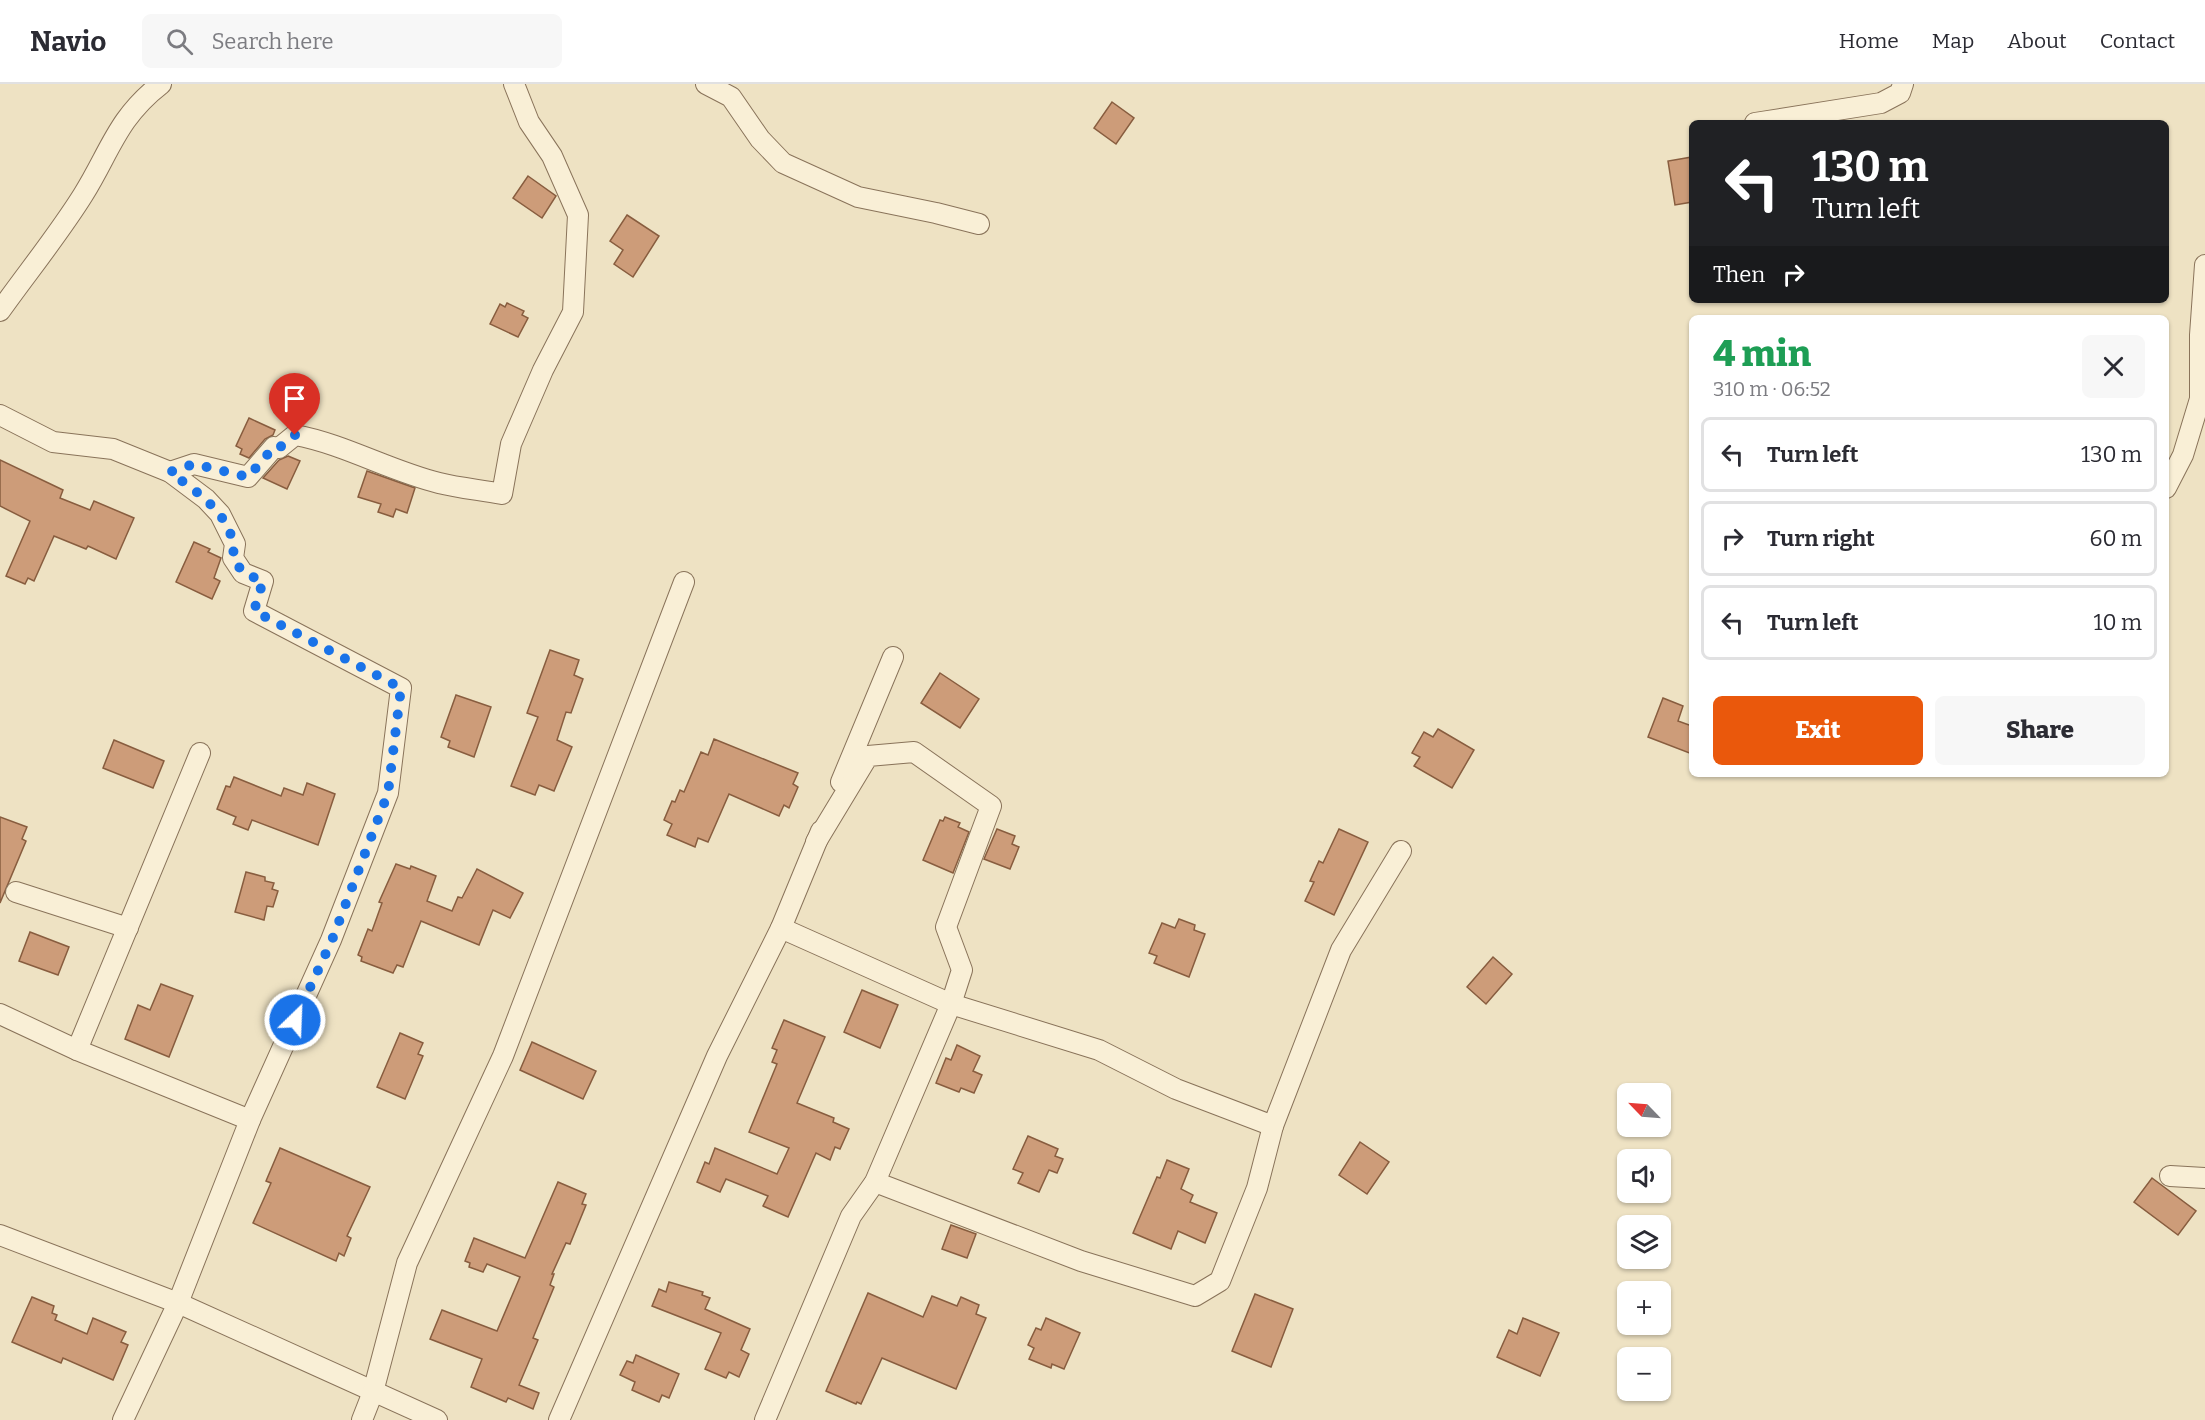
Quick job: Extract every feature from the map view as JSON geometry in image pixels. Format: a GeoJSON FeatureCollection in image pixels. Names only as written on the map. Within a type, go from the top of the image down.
{"type":"FeatureCollection","features":[{"type":"Feature","properties":{"kind":"street"},"geometry":{"type":"LineString","coordinates":[[0,311],[83,195],[116,132],[143,98],[161,84]]}},
{"type":"Feature","properties":{"kind":"street"},"geometry":{"type":"LineString","coordinates":[[170,472],[194,464],[248,477],[274,447],[279,448],[295,435],[315,439],[438,483],[502,494],[512,444],[543,370],[573,312],[578,215],[552,156],[529,122],[514,84]]}},
{"type":"Feature","properties":{"kind":"street"},"geometry":{"type":"LineString","coordinates":[[706,84],[731,97],[760,140],[783,163],[858,197],[979,224]]}},
{"type":"Feature","properties":{"kind":"street"},"geometry":{"type":"LineString","coordinates":[[1774,120],[1881,103],[1900,93],[1903,84]]}},
{"type":"Feature","properties":{"kind":"street"},"geometry":{"type":"LineString","coordinates":[[2169,482],[2184,455],[2200,399],[2200,336],[2205,265]]}},
{"type":"Feature","properties":{"kind":"street"},"geometry":{"type":"LineString","coordinates":[[0,415],[53,442],[113,449],[170,472],[213,506],[235,544],[233,558],[243,573],[263,581],[254,611],[401,688],[388,793],[332,940],[250,1120],[178,1303],[123,1420]]}},
{"type":"Feature","properties":{"kind":"street"},"geometry":{"type":"LineString","coordinates":[[362,1420],[373,1392],[408,1263],[503,1056],[684,582]]}},
{"type":"Feature","properties":{"kind":"street"},"geometry":{"type":"LineString","coordinates":[[559,1420],[717,1056],[781,928],[893,657]]}},
{"type":"Feature","properties":{"kind":"street"},"geometry":{"type":"LineString","coordinates":[[765,1420],[851,1216],[875,1182],[951,1004],[962,970],[946,927],[991,806],[914,752],[868,756],[816,842]]}},
{"type":"Feature","properties":{"kind":"street"},"geometry":{"type":"LineString","coordinates":[[78,1050],[200,753]]}},
{"type":"Feature","properties":{"kind":"street"},"geometry":{"type":"LineString","coordinates":[[875,1182],[1081,1261],[1195,1296],[1220,1281],[1257,1188],[1273,1126],[1341,950],[1401,851]]}},
{"type":"Feature","properties":{"kind":"street"},"geometry":{"type":"LineString","coordinates":[[16,892],[128,928]]}},
{"type":"Feature","properties":{"kind":"street"},"geometry":{"type":"LineString","coordinates":[[781,928],[951,1004],[1099,1050],[1176,1089],[1273,1126]]}},
{"type":"Feature","properties":{"kind":"street"},"geometry":{"type":"LineString","coordinates":[[0,1014],[78,1050],[250,1120]]}},
{"type":"Feature","properties":{"kind":"street"},"geometry":{"type":"LineString","coordinates":[[2170,1176],[2205,1178]]}},
{"type":"Feature","properties":{"kind":"street"},"geometry":{"type":"LineString","coordinates":[[0,1234],[178,1303],[436,1420]]}},
{"type":"Feature","properties":{"kind":"building"},"geometry":{"type":"Polygon","coordinates":[[[1112,102],[1134,118],[1116,144],[1094,128],[1112,102]]]}},
{"type":"Feature","properties":{"kind":"building"},"geometry":{"type":"Polygon","coordinates":[[[1689,158],[1689,203],[1675,205],[1668,161],[1689,158]]]}},
{"type":"Feature","properties":{"kind":"building"},"geometry":{"type":"Polygon","coordinates":[[[528,176],[556,196],[542,218],[513,198],[528,176]]]}},
{"type":"Feature","properties":{"kind":"building"},"geometry":{"type":"Polygon","coordinates":[[[627,215],[659,236],[633,277],[614,264],[623,250],[610,241],[627,215]]]}},
{"type":"Feature","properties":{"kind":"building"},"geometry":{"type":"Polygon","coordinates":[[[507,303],[524,311],[522,315],[528,318],[518,337],[490,324],[500,304],[505,307],[507,303]]]}},
{"type":"Feature","properties":{"kind":"building"},"geometry":{"type":"Polygon","coordinates":[[[249,418],[275,430],[273,435],[265,439],[249,458],[240,454],[242,449],[236,446],[249,418]]]}},
{"type":"Feature","properties":{"kind":"building"},"geometry":{"type":"Polygon","coordinates":[[[288,456],[300,461],[287,489],[263,478],[279,460],[288,456]]]}},
{"type":"Feature","properties":{"kind":"building"},"geometry":{"type":"Polygon","coordinates":[[[0,460],[63,490],[60,498],[90,510],[94,501],[134,518],[116,559],[88,546],[86,549],[54,536],[34,581],[28,578],[25,584],[6,576],[30,521],[0,506],[0,460]]]}},
{"type":"Feature","properties":{"kind":"building"},"geometry":{"type":"Polygon","coordinates":[[[367,471],[415,488],[407,513],[396,509],[393,517],[378,512],[381,504],[358,497],[367,471]]]}},
{"type":"Feature","properties":{"kind":"building"},"geometry":{"type":"Polygon","coordinates":[[[194,542],[210,549],[208,552],[221,558],[214,578],[220,581],[212,599],[176,582],[194,542]]]}},
{"type":"Feature","properties":{"kind":"building"},"geometry":{"type":"Polygon","coordinates":[[[550,650],[579,660],[574,675],[583,679],[571,713],[566,712],[557,740],[572,747],[554,791],[539,785],[535,795],[511,786],[538,717],[527,713],[550,650]]]}},
{"type":"Feature","properties":{"kind":"building"},"geometry":{"type":"Polygon","coordinates":[[[940,673],[979,699],[960,728],[921,703],[940,673]]]}},
{"type":"Feature","properties":{"kind":"building"},"geometry":{"type":"Polygon","coordinates":[[[456,695],[491,707],[474,757],[448,747],[450,741],[441,737],[456,695]]]}},
{"type":"Feature","properties":{"kind":"building"},"geometry":{"type":"Polygon","coordinates":[[[1663,698],[1683,706],[1678,721],[1689,725],[1689,753],[1648,737],[1663,698]]]}},
{"type":"Feature","properties":{"kind":"building"},"geometry":{"type":"Polygon","coordinates":[[[1438,729],[1474,750],[1452,788],[1414,766],[1420,757],[1412,753],[1424,732],[1433,737],[1438,729]]]}},
{"type":"Feature","properties":{"kind":"building"},"geometry":{"type":"Polygon","coordinates":[[[714,739],[798,773],[793,784],[798,787],[789,808],[784,805],[779,816],[729,794],[708,842],[698,838],[695,847],[667,835],[672,824],[664,820],[672,801],[675,802],[680,790],[684,792],[701,752],[708,755],[714,739]]]}},
{"type":"Feature","properties":{"kind":"building"},"geometry":{"type":"Polygon","coordinates":[[[114,740],[164,761],[153,788],[103,768],[114,740]]]}},
{"type":"Feature","properties":{"kind":"building"},"geometry":{"type":"Polygon","coordinates":[[[234,777],[281,796],[284,788],[303,795],[307,783],[335,794],[318,845],[252,820],[248,830],[233,824],[236,817],[217,809],[226,786],[230,787],[234,777]]]}},
{"type":"Feature","properties":{"kind":"building"},"geometry":{"type":"Polygon","coordinates":[[[0,817],[27,827],[22,839],[26,841],[0,903],[0,817]]]}},
{"type":"Feature","properties":{"kind":"building"},"geometry":{"type":"Polygon","coordinates":[[[945,817],[960,823],[958,827],[969,832],[953,873],[923,860],[940,820],[943,821],[945,817]]]}},
{"type":"Feature","properties":{"kind":"building"},"geometry":{"type":"Polygon","coordinates":[[[997,829],[1015,836],[1012,844],[1019,847],[1010,869],[984,859],[997,829]]]}},
{"type":"Feature","properties":{"kind":"building"},"geometry":{"type":"Polygon","coordinates":[[[1339,829],[1368,842],[1334,915],[1305,901],[1314,882],[1310,881],[1319,861],[1323,863],[1339,829]]]}},
{"type":"Feature","properties":{"kind":"building"},"geometry":{"type":"Polygon","coordinates":[[[396,864],[410,869],[411,866],[436,876],[427,901],[452,911],[458,897],[462,898],[477,869],[523,893],[510,918],[493,910],[479,945],[421,921],[403,967],[397,965],[393,973],[361,961],[362,957],[358,955],[368,929],[372,931],[382,903],[379,902],[396,864]]]}},
{"type":"Feature","properties":{"kind":"building"},"geometry":{"type":"Polygon","coordinates":[[[246,872],[265,877],[265,881],[274,883],[272,889],[278,891],[273,907],[267,906],[264,920],[235,912],[246,872]]]}},
{"type":"Feature","properties":{"kind":"building"},"geometry":{"type":"Polygon","coordinates":[[[1179,919],[1195,925],[1194,930],[1205,934],[1189,977],[1154,963],[1157,956],[1149,953],[1162,923],[1175,928],[1179,919]]]}},
{"type":"Feature","properties":{"kind":"building"},"geometry":{"type":"Polygon","coordinates":[[[30,932],[69,947],[58,975],[19,961],[30,932]]]}},
{"type":"Feature","properties":{"kind":"building"},"geometry":{"type":"Polygon","coordinates":[[[1493,957],[1512,974],[1486,1004],[1467,987],[1493,957]]]}},
{"type":"Feature","properties":{"kind":"building"},"geometry":{"type":"Polygon","coordinates":[[[161,984],[193,996],[169,1057],[125,1039],[138,1005],[150,1010],[161,984]]]}},
{"type":"Feature","properties":{"kind":"building"},"geometry":{"type":"Polygon","coordinates":[[[862,990],[898,1005],[880,1048],[844,1032],[862,990]]]}},
{"type":"Feature","properties":{"kind":"building"},"geometry":{"type":"Polygon","coordinates":[[[784,1020],[825,1037],[797,1103],[834,1118],[833,1122],[849,1129],[840,1149],[835,1147],[830,1160],[816,1153],[788,1217],[763,1206],[768,1196],[726,1179],[720,1192],[697,1182],[705,1162],[709,1164],[715,1148],[777,1174],[789,1148],[749,1132],[777,1064],[772,1062],[777,1050],[772,1048],[784,1020]]]}},
{"type":"Feature","properties":{"kind":"building"},"geometry":{"type":"Polygon","coordinates":[[[400,1033],[423,1043],[418,1054],[423,1056],[405,1099],[377,1087],[400,1033]]]}},
{"type":"Feature","properties":{"kind":"building"},"geometry":{"type":"Polygon","coordinates":[[[532,1042],[596,1071],[583,1099],[520,1070],[532,1042]]]}},
{"type":"Feature","properties":{"kind":"building"},"geometry":{"type":"Polygon","coordinates":[[[957,1045],[980,1056],[973,1071],[982,1075],[974,1093],[961,1088],[959,1092],[936,1083],[946,1058],[951,1060],[957,1045]]]}},
{"type":"Feature","properties":{"kind":"building"},"geometry":{"type":"Polygon","coordinates":[[[1028,1136],[1058,1149],[1055,1156],[1063,1159],[1057,1173],[1049,1170],[1039,1192],[1018,1183],[1023,1173],[1013,1169],[1028,1136]]]}},
{"type":"Feature","properties":{"kind":"building"},"geometry":{"type":"Polygon","coordinates":[[[1360,1142],[1389,1162],[1367,1194],[1339,1175],[1360,1142]]]}},
{"type":"Feature","properties":{"kind":"building"},"geometry":{"type":"Polygon","coordinates":[[[280,1148],[370,1187],[347,1236],[351,1238],[344,1256],[339,1253],[336,1261],[253,1223],[271,1183],[266,1181],[280,1148]]]}},
{"type":"Feature","properties":{"kind":"building"},"geometry":{"type":"Polygon","coordinates":[[[1167,1160],[1189,1169],[1181,1189],[1193,1195],[1190,1202],[1217,1213],[1205,1243],[1178,1231],[1171,1249],[1133,1233],[1157,1177],[1160,1178],[1167,1160]]]}},
{"type":"Feature","properties":{"kind":"building"},"geometry":{"type":"Polygon","coordinates":[[[2152,1178],[2196,1211],[2178,1235],[2134,1202],[2152,1178]]]}},
{"type":"Feature","properties":{"kind":"building"},"geometry":{"type":"Polygon","coordinates":[[[558,1182],[586,1194],[582,1204],[586,1205],[570,1244],[566,1243],[552,1274],[554,1274],[550,1285],[554,1287],[533,1338],[538,1340],[519,1385],[539,1393],[533,1409],[508,1398],[506,1402],[471,1387],[482,1359],[430,1339],[442,1310],[497,1331],[520,1277],[487,1264],[483,1272],[469,1267],[470,1263],[465,1261],[474,1238],[525,1258],[558,1182]]]}},
{"type":"Feature","properties":{"kind":"building"},"geometry":{"type":"Polygon","coordinates":[[[951,1225],[976,1234],[967,1258],[942,1249],[951,1225]]]}},
{"type":"Feature","properties":{"kind":"building"},"geometry":{"type":"Polygon","coordinates":[[[669,1282],[703,1292],[702,1295],[710,1298],[705,1309],[750,1329],[741,1350],[749,1354],[739,1377],[729,1372],[726,1378],[705,1369],[721,1333],[652,1306],[659,1289],[666,1292],[669,1282]]]}},
{"type":"Feature","properties":{"kind":"building"},"geometry":{"type":"Polygon","coordinates":[[[868,1293],[923,1317],[932,1296],[957,1306],[961,1297],[979,1305],[976,1314],[986,1318],[956,1389],[882,1358],[861,1404],[826,1391],[868,1293]]]}},
{"type":"Feature","properties":{"kind":"building"},"geometry":{"type":"Polygon","coordinates":[[[1255,1294],[1293,1309],[1271,1367],[1232,1351],[1255,1294]]]}},
{"type":"Feature","properties":{"kind":"building"},"geometry":{"type":"Polygon","coordinates":[[[32,1297],[54,1306],[52,1313],[57,1315],[55,1320],[87,1334],[93,1318],[126,1332],[121,1342],[128,1345],[113,1380],[63,1358],[61,1363],[12,1342],[32,1297]]]}},
{"type":"Feature","properties":{"kind":"building"},"geometry":{"type":"Polygon","coordinates":[[[1046,1318],[1080,1333],[1064,1369],[1052,1364],[1051,1368],[1029,1359],[1034,1348],[1028,1345],[1036,1328],[1041,1330],[1046,1318]]]}},
{"type":"Feature","properties":{"kind":"building"},"geometry":{"type":"Polygon","coordinates":[[[1523,1318],[1559,1333],[1540,1376],[1497,1357],[1509,1330],[1517,1334],[1523,1318]]]}},
{"type":"Feature","properties":{"kind":"building"},"geometry":{"type":"Polygon","coordinates":[[[636,1355],[679,1374],[669,1398],[662,1395],[659,1402],[632,1390],[635,1382],[620,1375],[627,1361],[633,1363],[636,1355]]]}},
{"type":"Feature","properties":{"kind":"route"},"geometry":{"type":"LineString","coordinates":[[295,435],[279,448],[274,447],[267,458],[248,477],[194,464],[170,472],[206,499],[219,514],[235,544],[233,558],[243,573],[263,581],[254,611],[401,688],[388,793],[332,940],[295,1020]]}}]}
